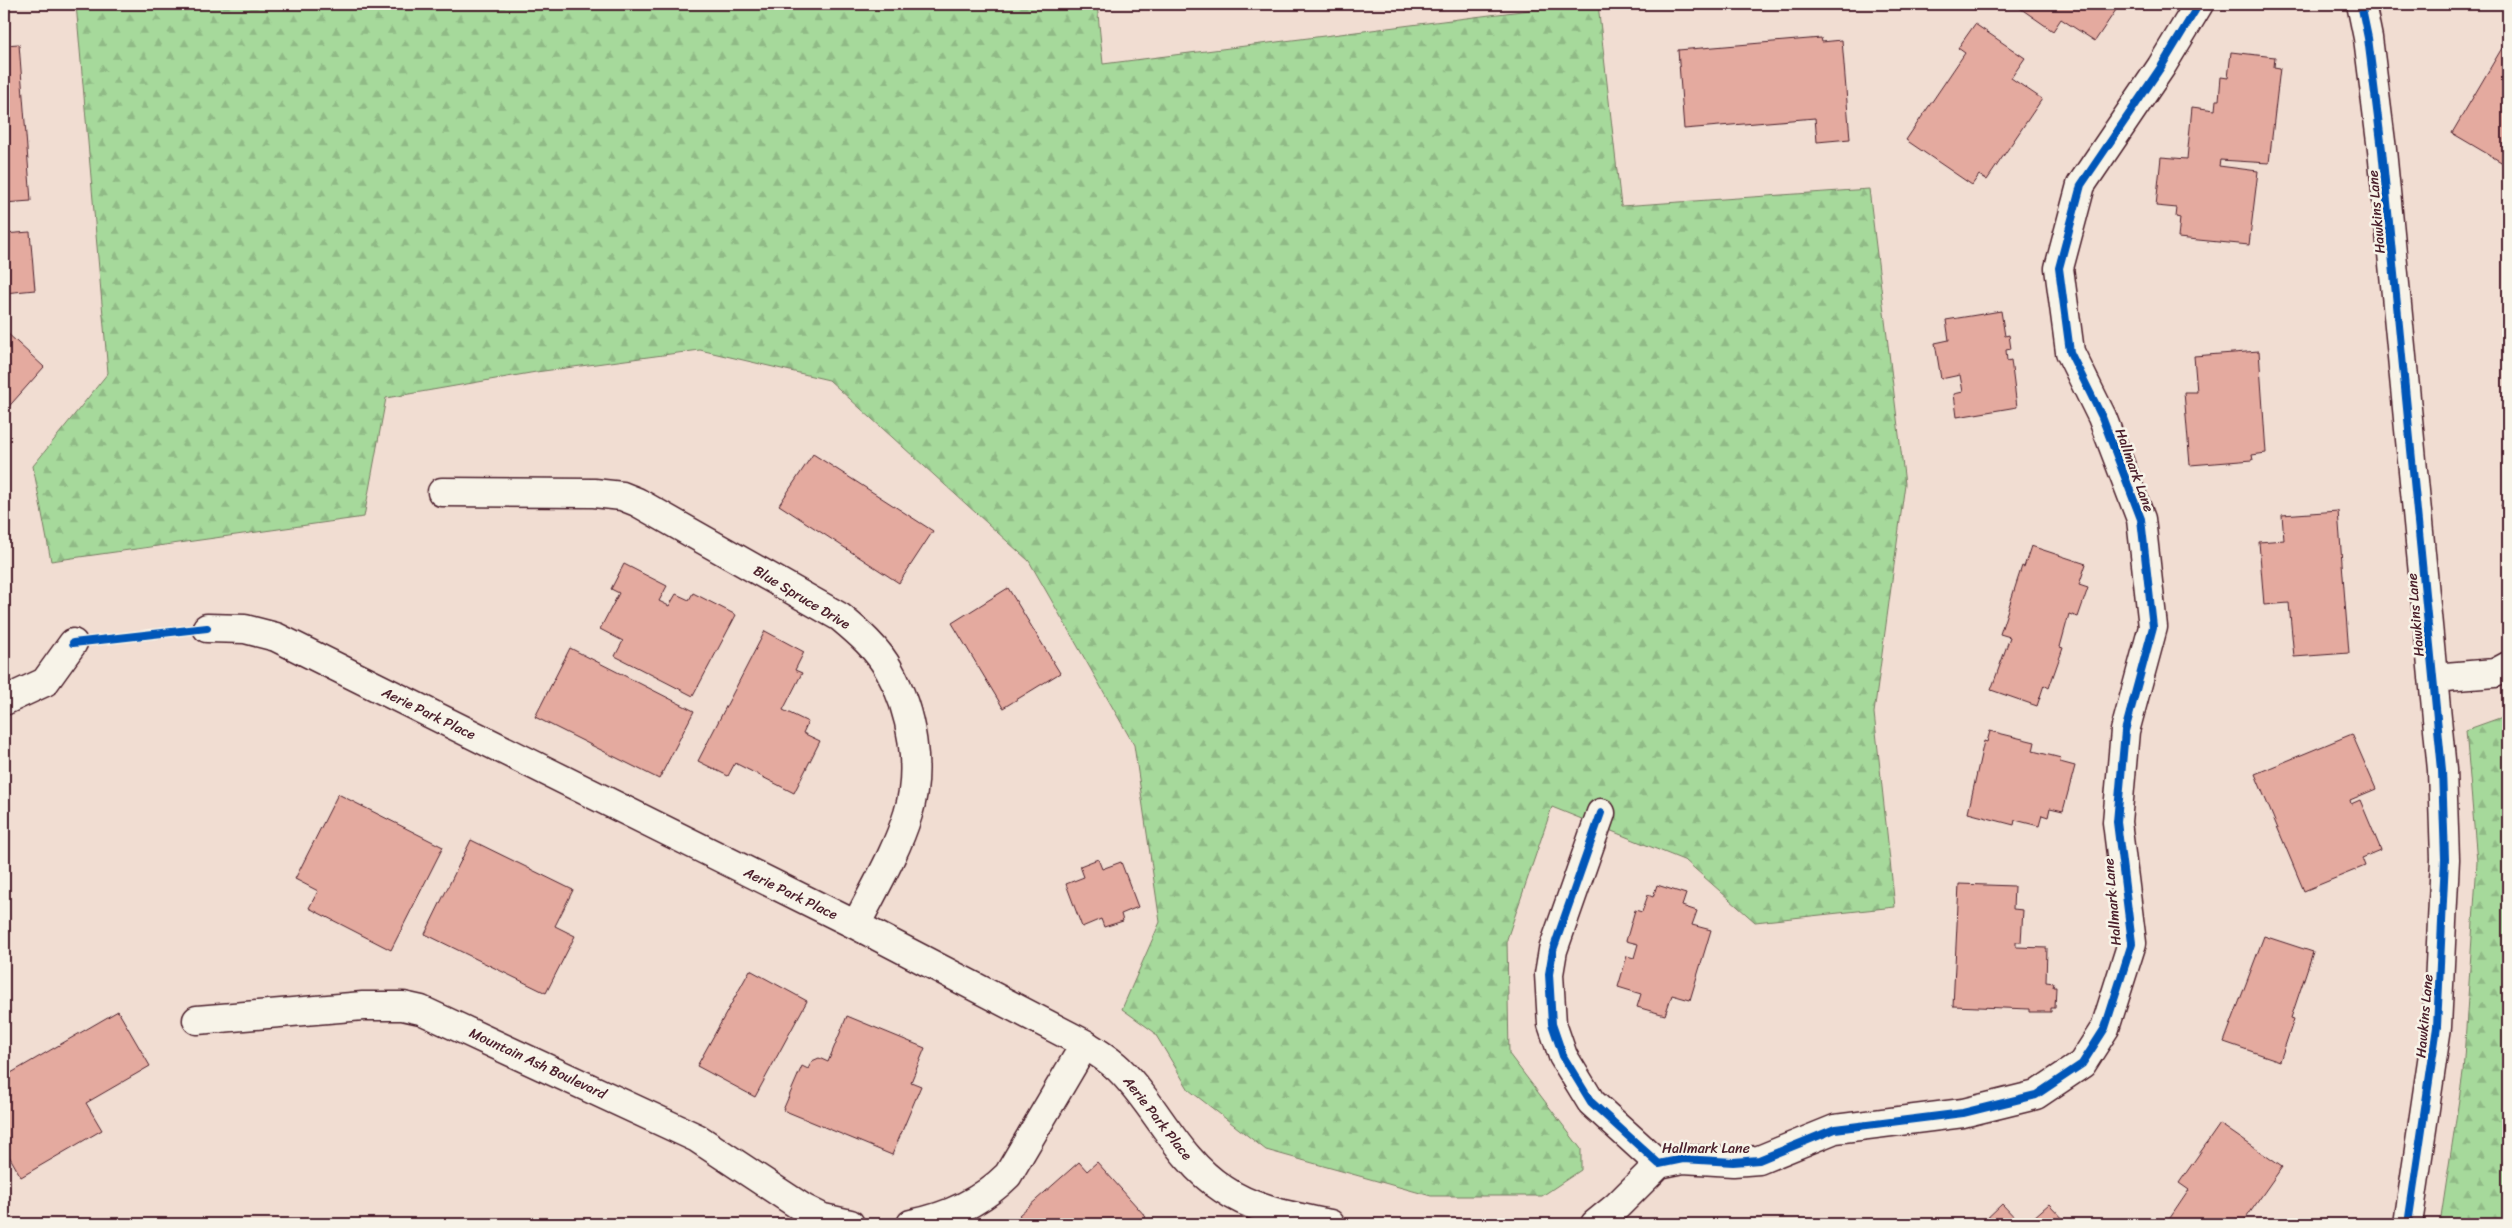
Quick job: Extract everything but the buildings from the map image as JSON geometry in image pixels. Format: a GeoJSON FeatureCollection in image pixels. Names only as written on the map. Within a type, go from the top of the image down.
{"type":"FeatureCollection","features":[{"type":"Feature","properties":{"kind":"street","name":"Hallmark Lane"},"geometry":{"type":"LineString","coordinates":[[1601,813],[1553,950],[1549,974],[1552,1024],[1563,1056],[1591,1102],[1659,1164],[1683,1159],[1733,1162],[1759,1160],[1835,1129],[1963,1113],[2036,1095],[2082,1064],[2106,1028],[2132,944],[2117,822],[2125,731],[2153,628],[2141,519],[2102,417],[2070,352],[2059,268],[2082,185],[2199,4]]}},
{"type":"Feature","properties":{"kind":"street","name":"Hawkins Lane"},"geometry":{"type":"LineString","coordinates":[[2361,4],[2368,38],[2382,150],[2442,770],[2445,849],[2437,1027],[2408,1224]]}},
{"type":"Feature","properties":{"kind":"street","name":"Blue Spruce Drive"},"geometry":{"type":"LineString","coordinates":[[442,492],[594,493],[622,496],[637,502],[840,617],[855,629],[889,668],[900,693],[908,716],[914,769],[908,813],[902,830],[856,926]]}},
{"type":"Feature","properties":{"kind":"street","name":"Aerie Park Place"},"geometry":{"type":"LineString","coordinates":[[207,628],[245,629],[276,637],[856,926],[1085,1044],[1118,1068],[1134,1086],[1186,1156],[1202,1174],[1222,1189],[1257,1207],[1272,1212],[1330,1224]]}},
{"type":"Feature","properties":{"kind":"street"},"geometry":{"type":"LineString","coordinates":[[4,701],[45,682],[73,643]]}},
{"type":"Feature","properties":{"kind":"street"},"geometry":{"type":"LineString","coordinates":[[2433,678],[2495,673],[2508,666]]}},
{"type":"Feature","properties":{"kind":"street","name":"Mountain Ash Boulevard"},"geometry":{"type":"LineString","coordinates":[[198,1020],[363,1006],[403,1006],[421,1010],[697,1138],[803,1208],[823,1218],[850,1224]]}},
{"type":"Feature","properties":{"kind":"street"},"geometry":{"type":"LineString","coordinates":[[911,1224],[952,1213],[996,1188],[1008,1175],[1085,1044]]}},
{"type":"Feature","properties":{"kind":"street"},"geometry":{"type":"LineString","coordinates":[[1594,1224],[1617,1206],[1659,1164]]}},
{"type":"Feature","properties":{"kind":"green space"},"geometry":{"type":"Polygon","coordinates":[[[76,4],[1097,4],[1103,64],[1577,4],[1598,4],[1621,206],[1869,189],[1905,484],[1874,713],[1895,907],[1755,922],[1686,861],[1552,807],[1507,939],[1509,1054],[1581,1149],[1581,1170],[1542,1196],[1431,1196],[1266,1150],[1189,1090],[1154,1032],[1122,1009],[1160,922],[1134,745],[1029,561],[829,380],[700,350],[536,372],[386,398],[364,517],[51,561],[33,466],[108,373],[76,4]]]}},
{"type":"Feature","properties":{"kind":"green space"},"geometry":{"type":"Polygon","coordinates":[[[2508,715],[2508,1224],[2440,1224],[2463,1073],[2477,862],[2466,730],[2508,715]]]}},
{"type":"Feature","properties":{"kind":"cycle path"},"geometry":{"type":"LineString","coordinates":[[1601,813],[1553,950],[1549,974],[1552,1024],[1563,1056],[1591,1102],[1659,1164],[1683,1159],[1733,1162],[1759,1160],[1835,1129],[1963,1113],[2036,1095],[2082,1064],[2105,1028],[2132,943],[2117,822],[2125,731],[2153,627],[2141,519],[2102,417],[2070,352],[2059,268],[2081,185],[2161,67],[2199,4]]}},
{"type":"Feature","properties":{"kind":"cycle path"},"geometry":{"type":"LineString","coordinates":[[2361,4],[2368,38],[2382,150],[2442,770],[2445,859],[2437,1027],[2408,1224]]}},
{"type":"Feature","properties":{"kind":"cycle path"},"geometry":{"type":"LineString","coordinates":[[73,643],[207,628]]}}]}
